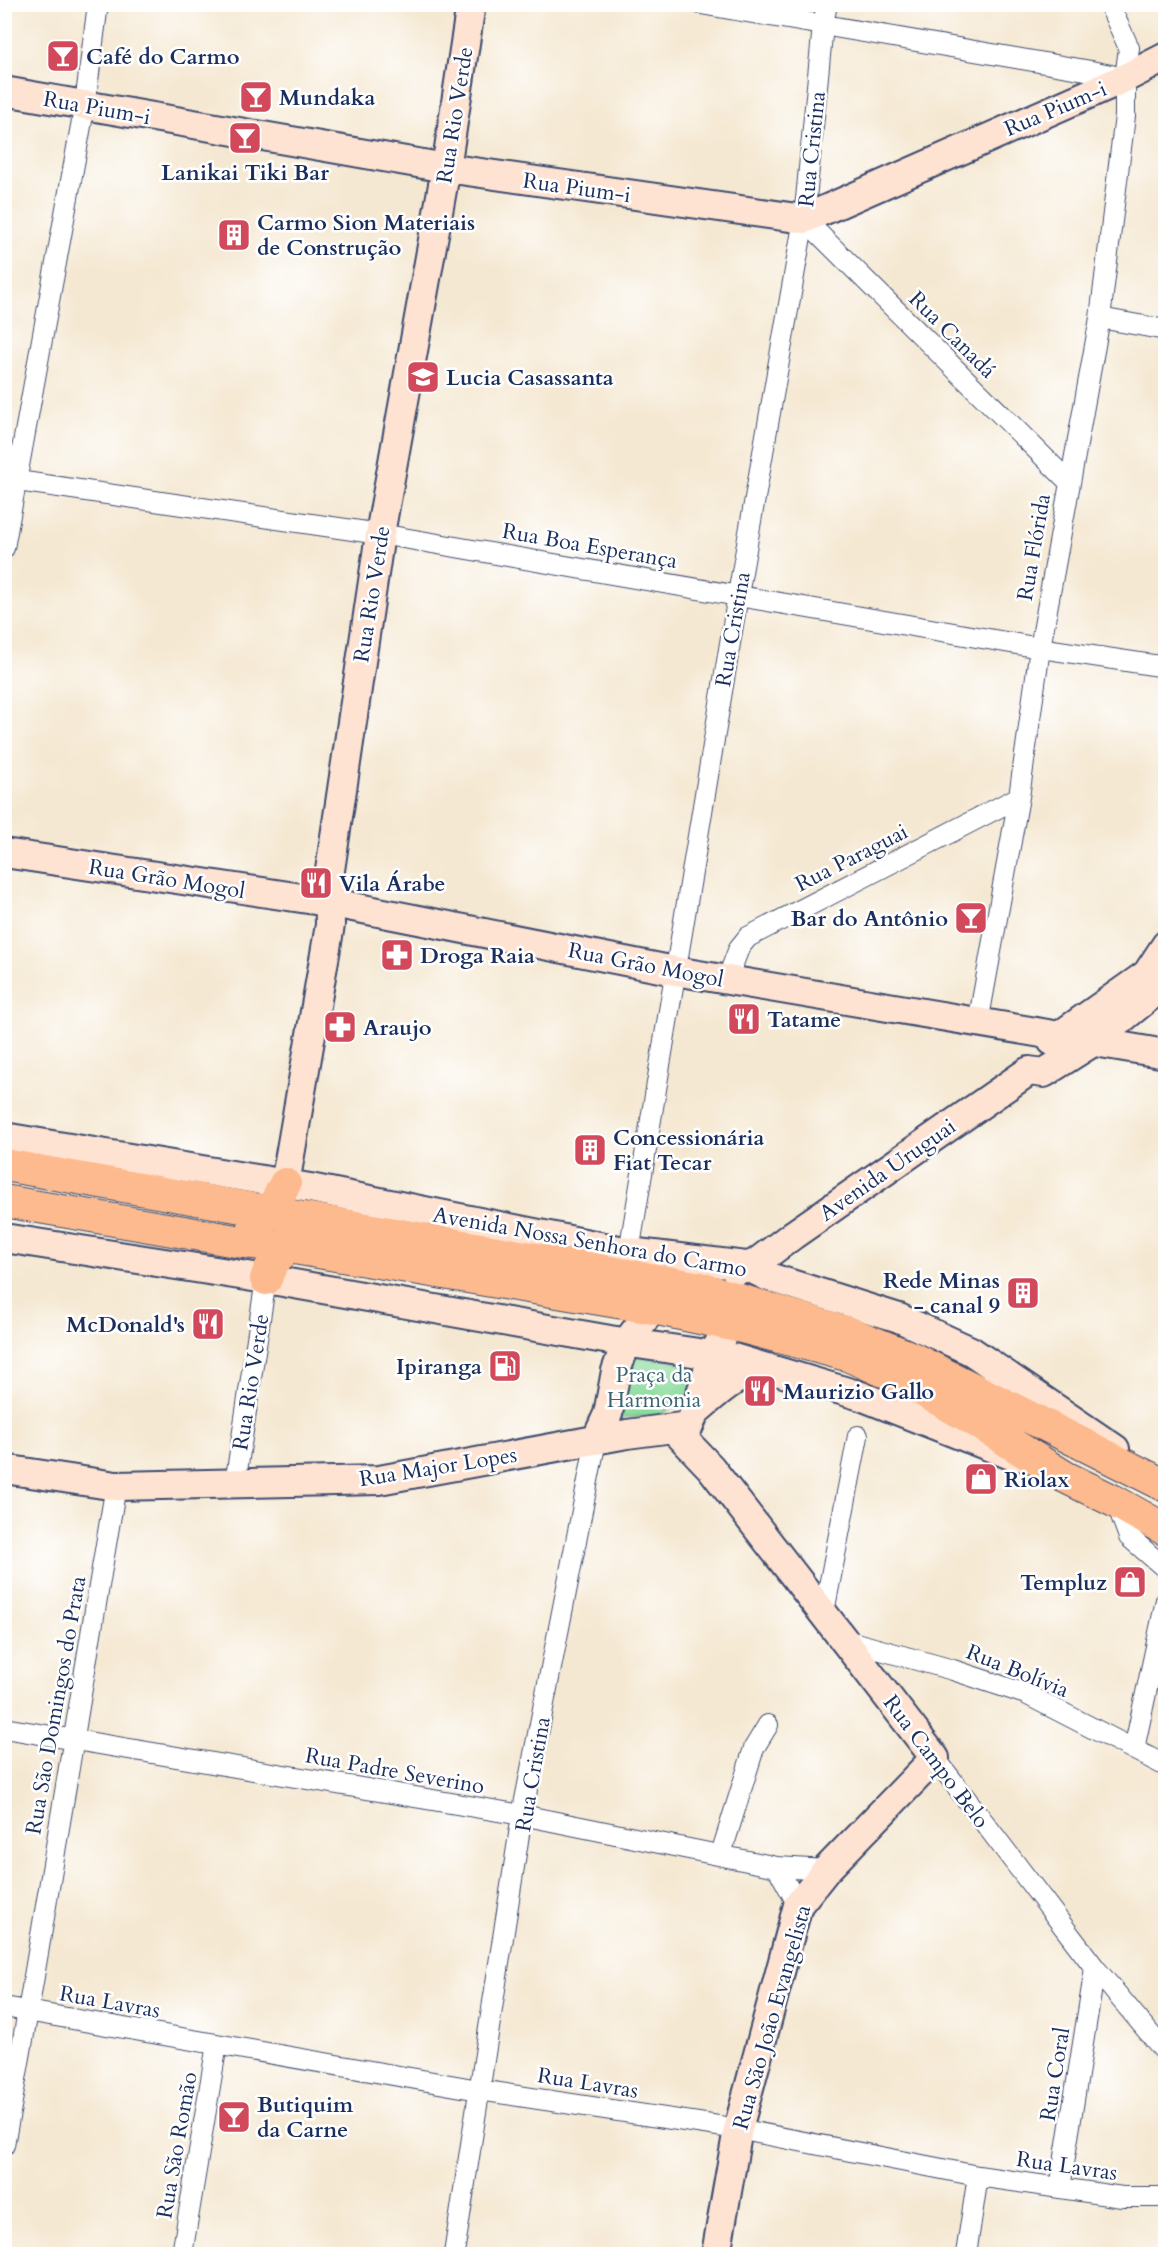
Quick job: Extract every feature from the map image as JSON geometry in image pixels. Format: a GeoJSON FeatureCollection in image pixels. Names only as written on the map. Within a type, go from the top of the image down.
{"type":"FeatureCollection","features":[{"type":"Feature","properties":{"kind":"main road","name":"Avenida Nossa Senhora do Carmo"},"geometry":{"type":"LineString","coordinates":[[4,1166],[278,1198],[297,1218],[701,1288],[734,1312],[900,1378],[964,1414],[1065,1477],[1166,1530]]}},
{"type":"Feature","properties":{"kind":"main road"},"geometry":{"type":"LineString","coordinates":[[149,1225],[190,1218],[236,1226],[259,1221],[278,1198]]}},
{"type":"Feature","properties":{"kind":"main road","name":"Avenida Nossa Senhora do Carmo"},"geometry":{"type":"LineString","coordinates":[[4,1202],[653,1308],[734,1312],[855,1335],[910,1357],[1163,1485]]}},
{"type":"Feature","properties":{"kind":"main road"},"geometry":{"type":"LineString","coordinates":[[266,1279],[270,1266],[278,1255],[303,1239],[378,1243],[415,1237]]}},
{"type":"Feature","properties":{"kind":"street"},"geometry":{"type":"LineString","coordinates":[[4,548],[10,480],[85,104],[98,4]]}},
{"type":"Feature","properties":{"kind":"street","name":"Rua Rio Verde"},"geometry":{"type":"LineString","coordinates":[[278,1198],[330,925],[329,877],[380,534],[446,168],[471,4]]}},
{"type":"Feature","properties":{"kind":"street"},"geometry":{"type":"LineString","coordinates":[[701,4],[823,25],[1094,80]]}},
{"type":"Feature","properties":{"kind":"street","name":"Rua Cristina"},"geometry":{"type":"LineString","coordinates":[[629,1252],[738,595],[804,219],[827,4]]}},
{"type":"Feature","properties":{"kind":"street","name":"Rua Flórida"},"geometry":{"type":"LineString","coordinates":[[991,1025],[1018,797],[1040,648],[1100,318],[1125,116],[1125,78],[1129,48],[1109,4]]}},
{"type":"Feature","properties":{"kind":"street","name":"Rua Pium-i"},"geometry":{"type":"LineString","coordinates":[[4,91],[446,168],[804,219],[1094,80],[1125,78],[1166,57]]}},
{"type":"Feature","properties":{"kind":"street","name":"Rua Canadá"},"geometry":{"type":"LineString","coordinates":[[804,219],[1069,482]]}},
{"type":"Feature","properties":{"kind":"street"},"geometry":{"type":"LineString","coordinates":[[1100,318],[1166,330]]}},
{"type":"Feature","properties":{"kind":"street","name":"Rua Boa Esperança"},"geometry":{"type":"LineString","coordinates":[[10,480],[380,534],[1040,648],[1166,667]]}},
{"type":"Feature","properties":{"kind":"street","name":"Rua Paraguai"},"geometry":{"type":"LineString","coordinates":[[728,980],[739,948],[748,937],[1018,797]]}},
{"type":"Feature","properties":{"kind":"street","name":"Rua Grão Mogol"},"geometry":{"type":"LineString","coordinates":[[4,853],[328,902],[675,971],[1166,1054]]}},
{"type":"Feature","properties":{"kind":"street","name":"Avenida Uruguai"},"geometry":{"type":"LineString","coordinates":[[653,1308],[756,1263],[1030,1064],[1060,1035],[1147,974],[1166,945]]}},
{"type":"Feature","properties":{"kind":"street","name":"Avenida Uruguai"},"geometry":{"type":"LineString","coordinates":[[1030,1064],[1044,1073],[1094,1041],[1166,982]]}},
{"type":"Feature","properties":{"kind":"street","name":"Rua Grão Mogol"},"geometry":{"type":"LineString","coordinates":[[991,1025],[1025,1043],[1030,1064]]}},
{"type":"Feature","properties":{"kind":"street","name":"Avenida Nossa Senhora do Carmo"},"geometry":{"type":"LineString","coordinates":[[4,1137],[278,1198],[629,1252],[746,1266],[769,1277],[899,1318],[971,1351],[1101,1439],[1163,1485]]}},
{"type":"Feature","properties":{"kind":"street"},"geometry":{"type":"LineString","coordinates":[[786,1282],[778,1269],[779,1260],[793,1235]]}},
{"type":"Feature","properties":{"kind":"street","name":"Avenida Nossa Senhora do Carmo"},"geometry":{"type":"LineString","coordinates":[[4,1238],[266,1279],[626,1343],[733,1358],[861,1396],[1065,1477]]}},
{"type":"Feature","properties":{"kind":"street"},"geometry":{"type":"LineString","coordinates":[[686,1422],[712,1355],[734,1312],[746,1266]]}},
{"type":"Feature","properties":{"kind":"street","name":"Rua Rio Verde"},"geometry":{"type":"LineString","coordinates":[[235,1484],[266,1279]]}},
{"type":"Feature","properties":{"kind":"street","name":"Rua Cristina"},"geometry":{"type":"LineString","coordinates":[[454,2254],[522,1815],[596,1440],[608,1414],[616,1371],[626,1343],[653,1308]]}},
{"type":"Feature","properties":{"kind":"street"},"geometry":{"type":"LineString","coordinates":[[686,1422],[726,1385],[746,1373],[768,1368]]}},
{"type":"Feature","properties":{"kind":"street"},"geometry":{"type":"LineString","coordinates":[[608,1414],[614,1426],[627,1434]]}},
{"type":"Feature","properties":{"kind":"street","name":"Rua Major Lopes"},"geometry":{"type":"LineString","coordinates":[[4,1469],[116,1486],[379,1480],[686,1422]]}},
{"type":"Feature","properties":{"kind":"street","name":"Rua Campo Belo"},"geometry":{"type":"LineString","coordinates":[[686,1422],[711,1468],[824,1612],[1095,1968],[1166,2053]]}},
{"type":"Feature","properties":{"kind":"street"},"geometry":{"type":"LineString","coordinates":[[824,1612],[858,1436]]}},
{"type":"Feature","properties":{"kind":"street","name":"Rua São Domingos do Prata"},"geometry":{"type":"LineString","coordinates":[[4,2145],[29,2012],[72,1740],[116,1486]]}},
{"type":"Feature","properties":{"kind":"street"},"geometry":{"type":"LineString","coordinates":[[1116,1502],[1129,1537],[1166,1569]]}},
{"type":"Feature","properties":{"kind":"street"},"geometry":{"type":"LineString","coordinates":[[1134,1749],[1166,1600]]}},
{"type":"Feature","properties":{"kind":"street","name":"Rua Bolívia"},"geometry":{"type":"LineString","coordinates":[[845,1640],[953,1670],[1026,1694],[1166,1766]]}},
{"type":"Feature","properties":{"kind":"street"},"geometry":{"type":"LineString","coordinates":[[721,1854],[754,1748],[768,1725]]}},
{"type":"Feature","properties":{"kind":"street","name":"Rua Padre Severino"},"geometry":{"type":"LineString","coordinates":[[4,1728],[522,1815],[777,1867],[826,1870]]}},
{"type":"Feature","properties":{"kind":"street","name":"Rua São João Evangelista"},"geometry":{"type":"LineString","coordinates":[[716,2254],[738,2129],[798,1905],[826,1870],[935,1758]]}},
{"type":"Feature","properties":{"kind":"street"},"geometry":{"type":"LineString","coordinates":[[777,1867],[798,1905]]}},
{"type":"Feature","properties":{"kind":"street","name":"Rua Coral"},"geometry":{"type":"LineString","coordinates":[[1060,2188],[1095,1968]]}},
{"type":"Feature","properties":{"kind":"street","name":"Rua Lavras"},"geometry":{"type":"LineString","coordinates":[[4,2007],[479,2090],[738,2129],[978,2175],[1122,2197],[1166,2197]]}},
{"type":"Feature","properties":{"kind":"street","name":"Rua São Romão"},"geometry":{"type":"LineString","coordinates":[[182,2254],[217,2044]]}},
{"type":"Feature","properties":{"kind":"street"},"geometry":{"type":"LineString","coordinates":[[966,2254],[978,2175]]}},
{"type":"Feature","properties":{"kind":"green space","name":"Praça da Harmonia"},"geometry":{"type":"Polygon","coordinates":[[[633,1355],[705,1366],[695,1389],[661,1415],[617,1419],[633,1355]]]}},
{"type":"Feature","properties":{"kind":"place","name":"Café do Carmo"},"geometry":{"type":"Point","coordinates":[63,56]}},
{"type":"Feature","properties":{"kind":"place","name":"Mundaka"},"geometry":{"type":"Point","coordinates":[256,97]}},
{"type":"Feature","properties":{"kind":"place","name":"Lanikai Tiki Bar"},"geometry":{"type":"Point","coordinates":[245,138]}},
{"type":"Feature","properties":{"kind":"place","name":"Carmo Sion Materiais de Construção"},"geometry":{"type":"Point","coordinates":[234,235]}},
{"type":"Feature","properties":{"kind":"place","name":"Lucia Casassanta"},"geometry":{"type":"Point","coordinates":[423,377]}},
{"type":"Feature","properties":{"kind":"place","name":"Vila Árabe"},"geometry":{"type":"Point","coordinates":[316,883]}},
{"type":"Feature","properties":{"kind":"place","name":"Bar do Antônio"},"geometry":{"type":"Point","coordinates":[971,918]}},
{"type":"Feature","properties":{"kind":"place","name":"Droga Raia"},"geometry":{"type":"Point","coordinates":[397,955]}},
{"type":"Feature","properties":{"kind":"place","name":"Tatame"},"geometry":{"type":"Point","coordinates":[744,1019]}},
{"type":"Feature","properties":{"kind":"place","name":"Araujo"},"geometry":{"type":"Point","coordinates":[340,1027]}},
{"type":"Feature","properties":{"kind":"place","name":"Concessionária Fiat Tecar"},"geometry":{"type":"Point","coordinates":[590,1150]}},
{"type":"Feature","properties":{"kind":"place","name":"Rede Minas - canal 9"},"geometry":{"type":"Point","coordinates":[1023,1293]}},
{"type":"Feature","properties":{"kind":"place","name":"McDonald's"},"geometry":{"type":"Point","coordinates":[208,1324]}},
{"type":"Feature","properties":{"kind":"place","name":"Ipiranga"},"geometry":{"type":"Point","coordinates":[505,1366]}},
{"type":"Feature","properties":{"kind":"place","name":"Maurizio Gallo"},"geometry":{"type":"Point","coordinates":[760,1391]}},
{"type":"Feature","properties":{"kind":"place","name":"Riolax"},"geometry":{"type":"Point","coordinates":[981,1479]}},
{"type":"Feature","properties":{"kind":"place","name":"Templuz"},"geometry":{"type":"Point","coordinates":[1130,1582]}},
{"type":"Feature","properties":{"kind":"place","name":"Butiquim da Carne"},"geometry":{"type":"Point","coordinates":[234,2117]}}]}
